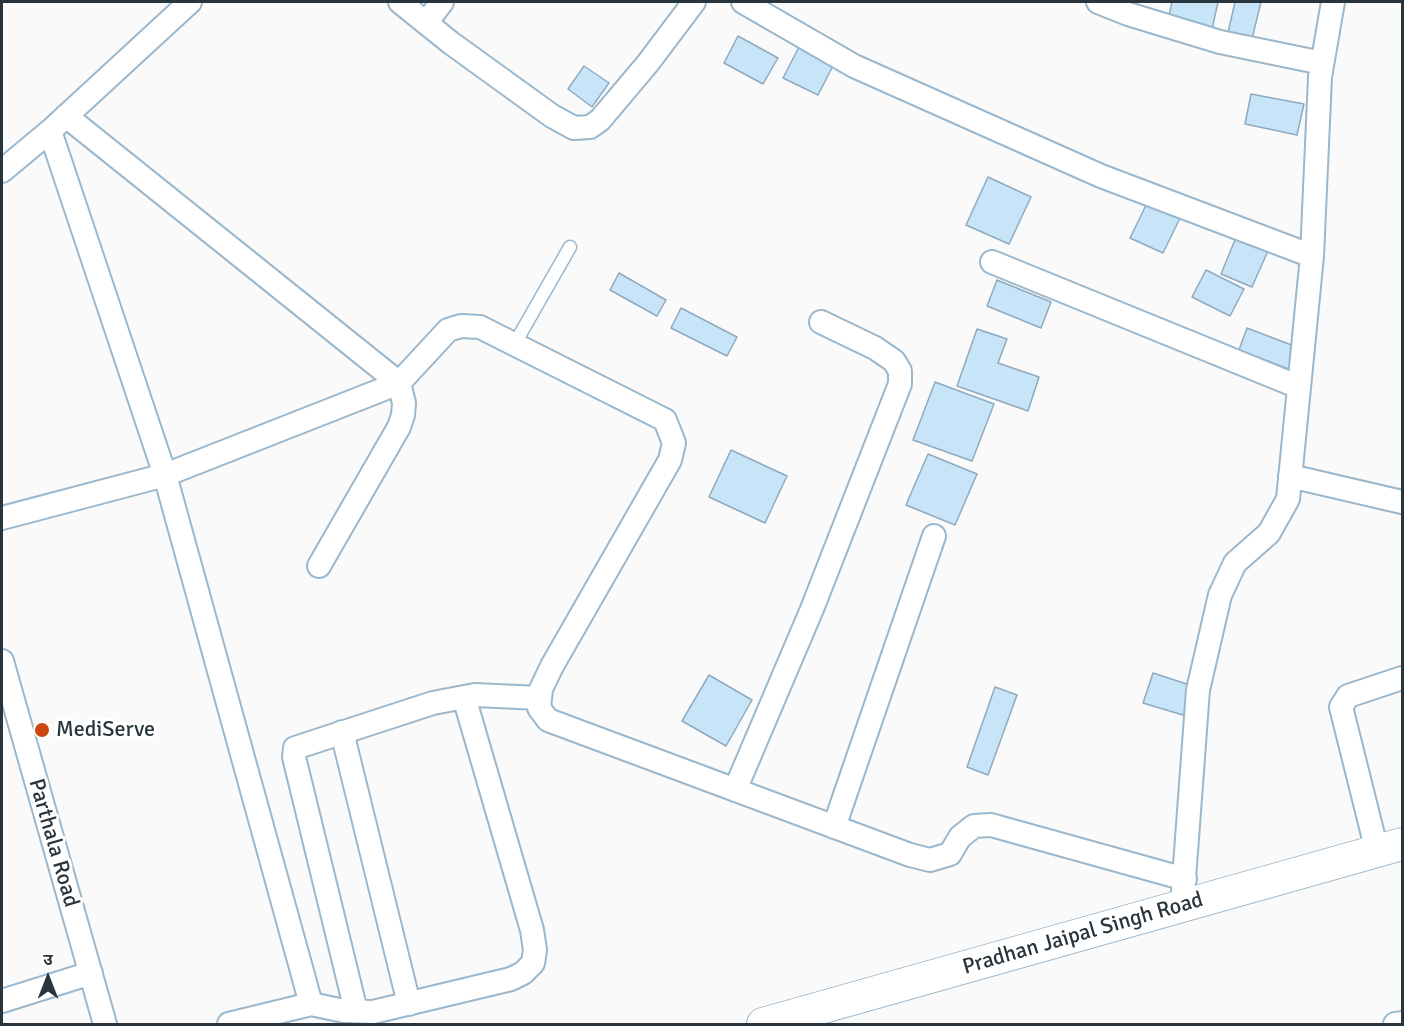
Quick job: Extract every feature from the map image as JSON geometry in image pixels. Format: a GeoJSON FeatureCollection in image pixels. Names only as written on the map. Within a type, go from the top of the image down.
{"type":"FeatureCollection","features":[{"type":"Feature","properties":{"kind":"street"},"geometry":{"type":"LineString","coordinates":[[2,171],[190,2]]}},
{"type":"Feature","properties":{"kind":"street"},"geometry":{"type":"LineString","coordinates":[[400,2],[451,43],[552,116],[574,128],[590,127],[600,120],[648,63],[694,2]]}},
{"type":"Feature","properties":{"kind":"street"},"geometry":{"type":"LineString","coordinates":[[426,22],[442,2]]}},
{"type":"Feature","properties":{"kind":"street"},"geometry":{"type":"LineString","coordinates":[[743,2],[864,71],[1101,176],[1312,256]]}},
{"type":"Feature","properties":{"kind":"street"},"geometry":{"type":"LineString","coordinates":[[1098,2],[1128,14],[1220,42],[1322,63]]}},
{"type":"Feature","properties":{"kind":"street"},"geometry":{"type":"LineString","coordinates":[[2,519],[165,475],[399,383],[448,330],[461,326],[480,327],[665,420],[674,442],[670,460],[541,689],[539,708],[548,720],[910,855],[930,860],[950,854],[960,837],[974,826],[991,825],[1182,893],[1198,690],[1220,595],[1235,562],[1269,533],[1288,499],[1312,256],[1320,77],[1333,2]]}},
{"type":"Feature","properties":{"kind":"street"},"geometry":{"type":"LineString","coordinates":[[58,123],[399,383],[404,403],[404,416],[319,566]]}},
{"type":"Feature","properties":{"kind":"street"},"geometry":{"type":"LineString","coordinates":[[58,123],[165,475],[311,1004]]}},
{"type":"Feature","properties":{"kind":"street"},"geometry":{"type":"LineString","coordinates":[[992,262],[1299,387]]}},
{"type":"Feature","properties":{"kind":"street"},"geometry":{"type":"LineString","coordinates":[[735,790],[812,609],[900,384],[900,371],[894,361],[875,348],[821,322]]}},
{"type":"Feature","properties":{"kind":"street"},"geometry":{"type":"LineString","coordinates":[[1290,476],[1402,502]]}},
{"type":"Feature","properties":{"kind":"street"},"geometry":{"type":"LineString","coordinates":[[834,827],[934,536]]}},
{"type":"Feature","properties":{"kind":"street","name":"Parthala Road"},"geometry":{"type":"LineString","coordinates":[[2,662],[105,1024]]}},
{"type":"Feature","properties":{"kind":"street"},"geometry":{"type":"LineString","coordinates":[[1390,847],[1341,707],[1348,696],[1402,678]]}},
{"type":"Feature","properties":{"kind":"street"},"geometry":{"type":"LineString","coordinates":[[356,1011],[294,757],[295,748],[433,703],[499,695],[540,698]]}},
{"type":"Feature","properties":{"kind":"street"},"geometry":{"type":"LineString","coordinates":[[229,1024],[311,1004],[373,1012],[511,979],[523,973],[533,963],[535,950],[532,930],[464,698]]}},
{"type":"Feature","properties":{"kind":"street"},"geometry":{"type":"LineString","coordinates":[[342,732],[409,1004]]}},
{"type":"Feature","properties":{"kind":"street","name":"Pradhan Jaipal Singh Road"},"geometry":{"type":"LineString","coordinates":[[763,1024],[1182,893],[1390,847]]}},
{"type":"Feature","properties":{"kind":"street"},"geometry":{"type":"LineString","coordinates":[[2,1001],[91,973]]}},
{"type":"Feature","properties":{"kind":"street"},"geometry":{"type":"LineString","coordinates":[[1395,1024],[1402,1023]]}},
{"type":"Feature","properties":{"kind":"lane"},"geometry":{"type":"LineString","coordinates":[[514,345],[570,247]]}},
{"type":"Feature","properties":{"kind":"building"},"geometry":{"type":"Polygon","coordinates":[[[1172,2],[1218,2],[1211,34],[1167,24],[1172,2]]]}},
{"type":"Feature","properties":{"kind":"building"},"geometry":{"type":"Polygon","coordinates":[[[1235,2],[1261,2],[1251,43],[1227,37],[1235,2]]]}},
{"type":"Feature","properties":{"kind":"building"},"geometry":{"type":"Polygon","coordinates":[[[738,36],[778,58],[763,84],[724,63],[738,36]]]}},
{"type":"Feature","properties":{"kind":"building"},"geometry":{"type":"Polygon","coordinates":[[[801,43],[836,60],[818,95],[783,78],[801,43]]]}},
{"type":"Feature","properties":{"kind":"building"},"geometry":{"type":"Polygon","coordinates":[[[584,66],[609,83],[592,107],[568,89],[584,66]]]}},
{"type":"Feature","properties":{"kind":"building"},"geometry":{"type":"Polygon","coordinates":[[[1251,94],[1304,104],[1297,135],[1245,124],[1251,94]]]}},
{"type":"Feature","properties":{"kind":"building"},"geometry":{"type":"Polygon","coordinates":[[[988,177],[1031,197],[1009,244],[966,225],[988,177]]]}},
{"type":"Feature","properties":{"kind":"building"},"geometry":{"type":"Polygon","coordinates":[[[1150,197],[1183,212],[1163,253],[1130,238],[1150,197]]]}},
{"type":"Feature","properties":{"kind":"building"},"geometry":{"type":"Polygon","coordinates":[[[1239,230],[1271,244],[1252,287],[1221,274],[1239,230]]]}},
{"type":"Feature","properties":{"kind":"building"},"geometry":{"type":"Polygon","coordinates":[[[1206,270],[1244,289],[1230,316],[1192,297],[1206,270]]]}},
{"type":"Feature","properties":{"kind":"building"},"geometry":{"type":"Polygon","coordinates":[[[619,273],[666,300],[657,316],[610,290],[619,273]]]}},
{"type":"Feature","properties":{"kind":"building"},"geometry":{"type":"Polygon","coordinates":[[[997,280],[1051,302],[1041,328],[987,306],[997,280]]]}},
{"type":"Feature","properties":{"kind":"building"},"geometry":{"type":"Polygon","coordinates":[[[681,308],[737,337],[727,356],[671,328],[681,308]]]}},
{"type":"Feature","properties":{"kind":"building"},"geometry":{"type":"Polygon","coordinates":[[[1247,328],[1302,349],[1294,371],[1239,350],[1247,328]]]}},
{"type":"Feature","properties":{"kind":"building"},"geometry":{"type":"Polygon","coordinates":[[[977,329],[1007,339],[998,363],[1039,377],[1028,411],[957,386],[977,329]]]}},
{"type":"Feature","properties":{"kind":"building"},"geometry":{"type":"Polygon","coordinates":[[[935,382],[994,404],[972,461],[913,440],[935,382]]]}},
{"type":"Feature","properties":{"kind":"building"},"geometry":{"type":"Polygon","coordinates":[[[731,450],[787,476],[765,523],[709,497],[731,450]]]}},
{"type":"Feature","properties":{"kind":"building"},"geometry":{"type":"Polygon","coordinates":[[[928,454],[977,474],[955,525],[906,505],[928,454]]]}},
{"type":"Feature","properties":{"kind":"building"},"geometry":{"type":"Polygon","coordinates":[[[1153,673],[1196,687],[1186,716],[1143,703],[1153,673]]]}},
{"type":"Feature","properties":{"kind":"building"},"geometry":{"type":"Polygon","coordinates":[[[709,675],[752,700],[726,746],[682,721],[709,675]]]}},
{"type":"Feature","properties":{"kind":"building"},"geometry":{"type":"Polygon","coordinates":[[[995,687],[1017,695],[988,775],[967,767],[995,687]]]}},
{"type":"Feature","properties":{"kind":"place","name":"MediServe"},"geometry":{"type":"Point","coordinates":[42,730]}}]}
